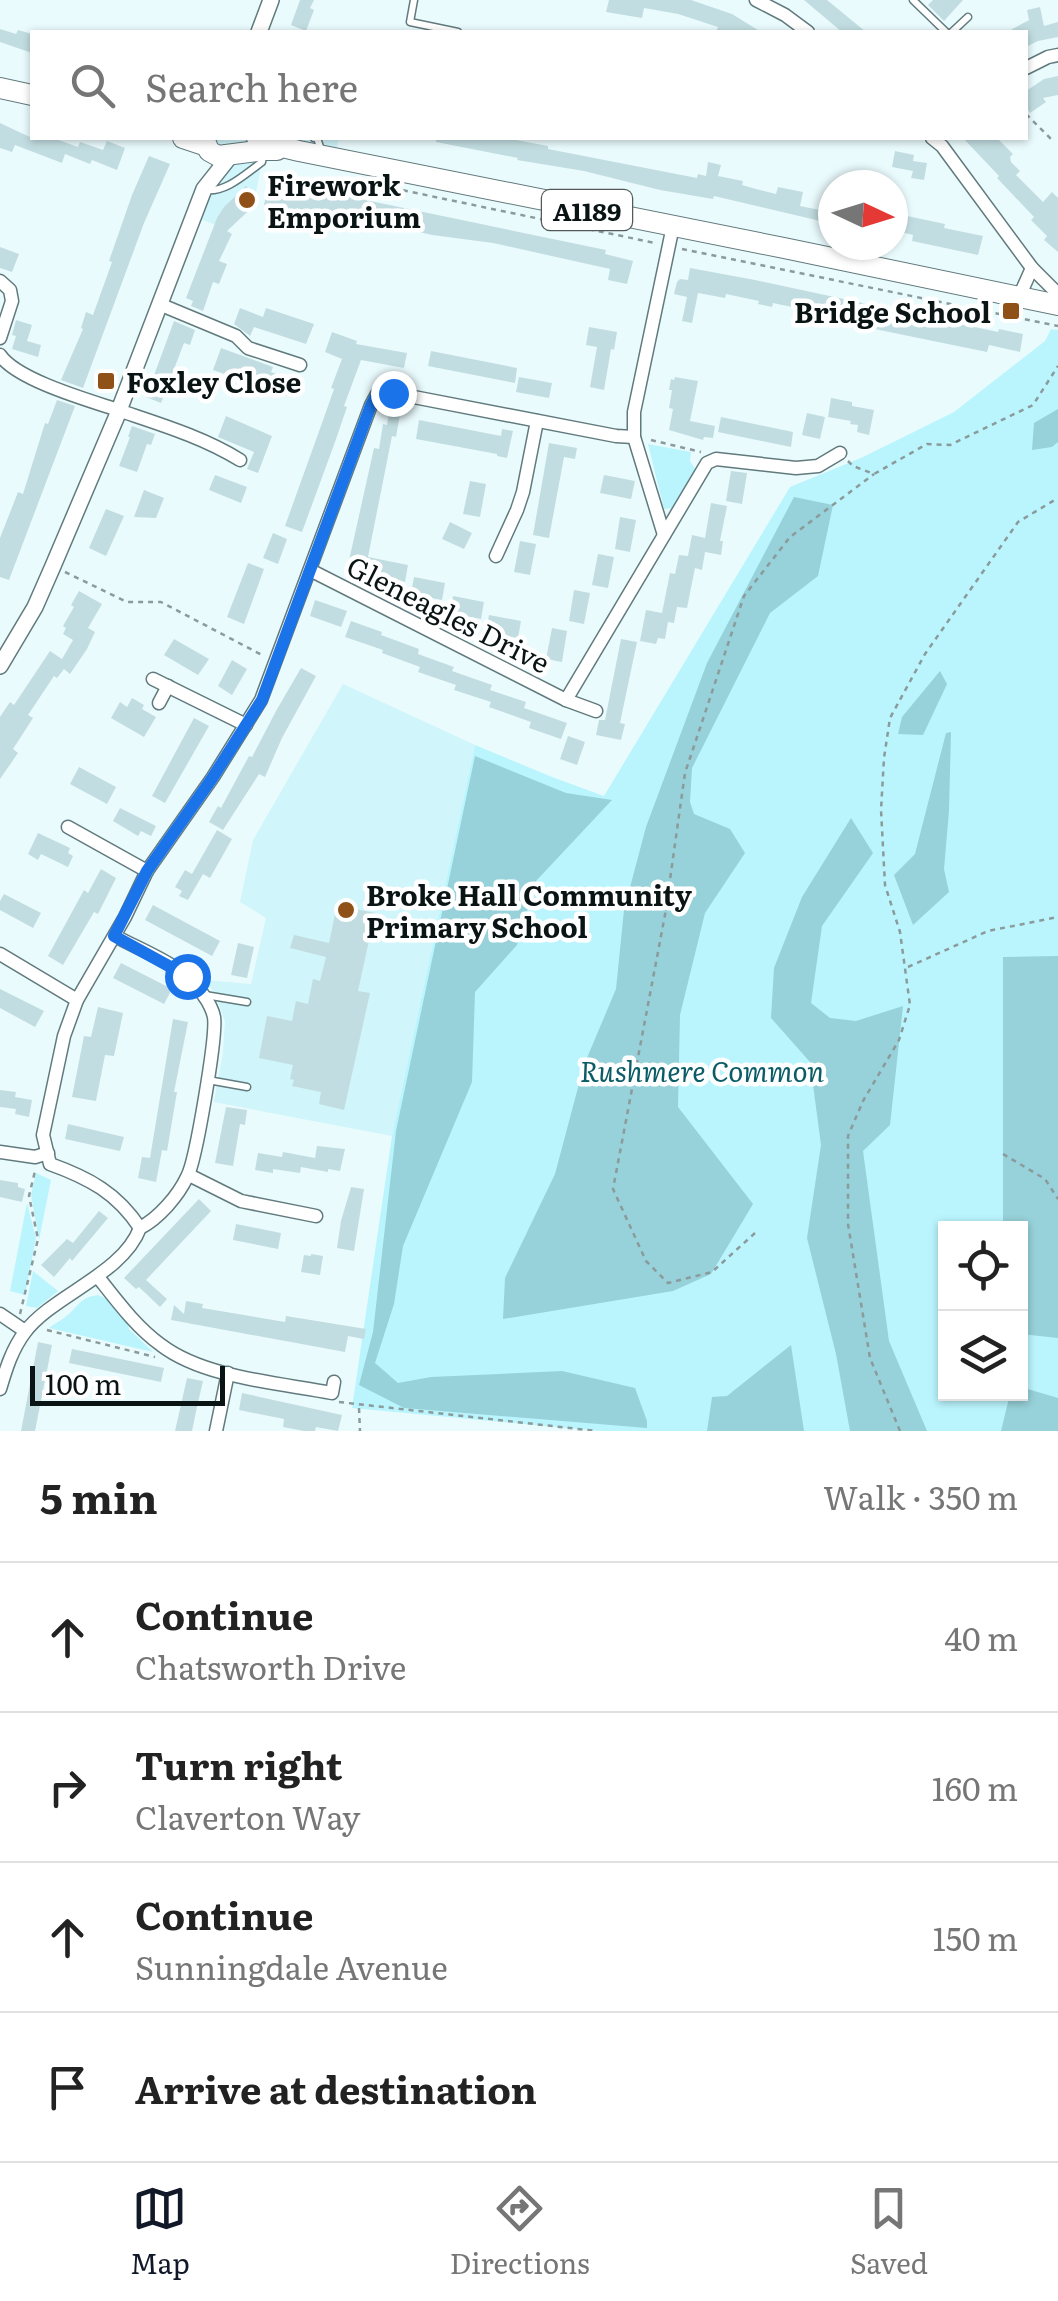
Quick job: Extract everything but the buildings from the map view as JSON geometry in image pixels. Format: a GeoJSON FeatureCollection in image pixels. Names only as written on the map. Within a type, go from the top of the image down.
{"type":"FeatureCollection","features":[{"type":"Feature","properties":{"kind":"main road"},"geometry":{"type":"LineString","coordinates":[[0,88],[30,95]]}},
{"type":"Feature","properties":{"kind":"main road"},"geometry":{"type":"LineString","coordinates":[[207,145],[218,156],[266,143],[312,148]]}},
{"type":"Feature","properties":{"kind":"main road","name":"A1189"},"geometry":{"type":"LineString","coordinates":[[312,148],[671,236],[1020,298]]}},
{"type":"Feature","properties":{"kind":"main road"},"geometry":{"type":"LineString","coordinates":[[1020,298],[1058,306]]}},
{"type":"Feature","properties":{"kind":"street"},"geometry":{"type":"LineString","coordinates":[[261,30],[270,0]]}},
{"type":"Feature","properties":{"kind":"street"},"geometry":{"type":"LineString","coordinates":[[756,0],[805,30]]}},
{"type":"Feature","properties":{"kind":"street"},"geometry":{"type":"LineString","coordinates":[[1028,67],[1058,55]]}},
{"type":"Feature","properties":{"kind":"street"},"geometry":{"type":"LineString","coordinates":[[941,140],[1032,268],[1058,294]]}},
{"type":"Feature","properties":{"kind":"street"},"geometry":{"type":"LineString","coordinates":[[204,190],[207,145]]}},
{"type":"Feature","properties":{"kind":"street"},"geometry":{"type":"LineString","coordinates":[[0,666],[36,607],[119,410],[204,190],[237,148]]}},
{"type":"Feature","properties":{"kind":"street"},"geometry":{"type":"LineString","coordinates":[[664,535],[634,437],[634,412],[671,236]]}},
{"type":"Feature","properties":{"kind":"street"},"geometry":{"type":"LineString","coordinates":[[1020,298],[1032,268]]}},
{"type":"Feature","properties":{"kind":"street"},"geometry":{"type":"LineString","coordinates":[[0,281],[10,290],[12,301],[0,338]]}},
{"type":"Feature","properties":{"kind":"street"},"geometry":{"type":"LineString","coordinates":[[159,304],[236,336],[248,348],[300,366]]}},
{"type":"Feature","properties":{"kind":"street"},"geometry":{"type":"LineString","coordinates":[[0,354],[14,369],[74,396],[222,449],[240,460]]}},
{"type":"Feature","properties":{"kind":"street"},"geometry":{"type":"LineString","coordinates":[[140,1228],[128,1208],[97,1184],[50,1164],[43,1135],[64,1036],[77,1000],[147,871],[262,700],[377,394],[393,393],[634,437]]}},
{"type":"Feature","properties":{"kind":"street"},"geometry":{"type":"LineString","coordinates":[[496,556],[523,492],[537,421]]}},
{"type":"Feature","properties":{"kind":"street"},"geometry":{"type":"LineString","coordinates":[[716,459],[796,468],[818,466],[840,453]]}},
{"type":"Feature","properties":{"kind":"street","name":"Gleneagles Drive"},"geometry":{"type":"LineString","coordinates":[[566,700],[707,463],[716,459]]}},
{"type":"Feature","properties":{"kind":"street","name":"Gleneagles Drive"},"geometry":{"type":"LineString","coordinates":[[310,570],[566,700],[596,711]]}},
{"type":"Feature","properties":{"kind":"street"},"geometry":{"type":"LineString","coordinates":[[153,678],[246,725]]}},
{"type":"Feature","properties":{"kind":"street"},"geometry":{"type":"LineString","coordinates":[[159,704],[168,686]]}},
{"type":"Feature","properties":{"kind":"street"},"geometry":{"type":"LineString","coordinates":[[68,827],[147,871]]}},
{"type":"Feature","properties":{"kind":"street"},"geometry":{"type":"LineString","coordinates":[[0,1390],[21,1328],[98,1277],[136,1240],[140,1228],[171,1201],[189,1176],[214,1041],[214,1016],[204,995],[187,976],[114,936]]}},
{"type":"Feature","properties":{"kind":"street"},"geometry":{"type":"LineString","coordinates":[[0,954],[77,1000]]}},
{"type":"Feature","properties":{"kind":"street"},"geometry":{"type":"LineString","coordinates":[[0,1152],[35,1157],[48,1154]]}},
{"type":"Feature","properties":{"kind":"street"},"geometry":{"type":"LineString","coordinates":[[189,1176],[240,1202],[316,1216]]}},
{"type":"Feature","properties":{"kind":"street"},"geometry":{"type":"LineString","coordinates":[[98,1277],[138,1326],[163,1348],[191,1362],[228,1373],[333,1388]]}},
{"type":"Feature","properties":{"kind":"street"},"geometry":{"type":"LineString","coordinates":[[0,1314],[21,1328]]}},
{"type":"Feature","properties":{"kind":"street"},"geometry":{"type":"LineString","coordinates":[[216,1431],[228,1373]]}},
{"type":"Feature","properties":{"kind":"lane"},"geometry":{"type":"LineString","coordinates":[[414,0],[410,22],[448,30]]}},
{"type":"Feature","properties":{"kind":"lane"},"geometry":{"type":"LineString","coordinates":[[912,0],[947,30]]}},
{"type":"Feature","properties":{"kind":"lane"},"geometry":{"type":"LineString","coordinates":[[951,30],[968,16]]}},
{"type":"Feature","properties":{"kind":"lane"},"geometry":{"type":"LineString","coordinates":[[204,190],[217,191],[262,162],[260,144]]}},
{"type":"Feature","properties":{"kind":"lane"},"geometry":{"type":"LineString","coordinates":[[204,995],[247,1002]]}},
{"type":"Feature","properties":{"kind":"lane"},"geometry":{"type":"LineString","coordinates":[[207,1080],[247,1086]]}},
{"type":"Feature","properties":{"kind":"path"},"geometry":{"type":"LineString","coordinates":[[1028,116],[1054,142]]}},
{"type":"Feature","properties":{"kind":"path"},"geometry":{"type":"LineString","coordinates":[[348,179],[671,236],[1058,326]]}},
{"type":"Feature","properties":{"kind":"path"},"geometry":{"type":"LineString","coordinates":[[755,1234],[712,1272],[668,1283],[646,1262],[613,1188],[665,915],[685,773],[744,596],[790,537],[874,474],[926,444],[950,445],[1033,405],[1058,366]]}},
{"type":"Feature","properties":{"kind":"path"},"geometry":{"type":"LineString","coordinates":[[634,437],[698,450],[716,459]]}},
{"type":"Feature","properties":{"kind":"path"},"geometry":{"type":"LineString","coordinates":[[840,453],[853,466],[874,474]]}},
{"type":"Feature","properties":{"kind":"path"},"geometry":{"type":"LineString","coordinates":[[900,1431],[870,1358],[848,1224],[848,1136],[863,1101],[899,1040],[910,1006],[900,932],[885,884],[880,810],[890,718],[924,654],[1018,522],[1058,498]]}},
{"type":"Feature","properties":{"kind":"path"},"geometry":{"type":"LineString","coordinates":[[53,566],[128,602],[161,602],[276,663]]}},
{"type":"Feature","properties":{"kind":"path"},"geometry":{"type":"LineString","coordinates":[[907,968],[988,931],[1058,917]]}},
{"type":"Feature","properties":{"kind":"path"},"geometry":{"type":"LineString","coordinates":[[48,1154],[34,1173],[30,1196],[38,1239],[21,1328],[42,1328],[154,1357]]}},
{"type":"Feature","properties":{"kind":"path"},"geometry":{"type":"LineString","coordinates":[[1003,1154],[1045,1179],[1058,1199]]}},
{"type":"Feature","properties":{"kind":"path"},"geometry":{"type":"LineString","coordinates":[[333,1388],[338,1402],[596,1431]]}},
{"type":"Feature","properties":{"kind":"path"},"geometry":{"type":"LineString","coordinates":[[359,1405],[360,1431]]}},
{"type":"Feature","properties":{"kind":"shaded area"},"geometry":{"type":"Polygon","coordinates":[[[191,140],[339,140],[335,158],[264,150],[253,208],[223,228],[193,216],[218,156],[191,140]]]}},
{"type":"Feature","properties":{"kind":"shaded area"},"geometry":{"type":"Polygon","coordinates":[[[1058,409],[1058,442],[1052,447],[1032,450],[1034,423],[1058,409]]]}},
{"type":"Feature","properties":{"kind":"shaded area"},"geometry":{"type":"Polygon","coordinates":[[[794,497],[833,505],[818,576],[770,613],[692,768],[690,802],[694,814],[730,829],[745,853],[705,913],[680,1015],[678,1107],[753,1204],[711,1274],[673,1291],[503,1319],[505,1278],[555,1174],[584,1065],[616,989],[624,910],[646,827],[707,663],[794,497]]]}},
{"type":"Feature","properties":{"kind":"shaded area"},"geometry":{"type":"Polygon","coordinates":[[[940,671],[947,684],[923,735],[898,734],[902,717],[940,671]]]}},
{"type":"Feature","properties":{"kind":"shaded area","name":"Broke Hall Community Primary School"},"geometry":{"type":"Polygon","coordinates":[[[343,684],[475,745],[392,1136],[214,1102],[225,1022],[216,995],[204,980],[251,984],[266,918],[240,902],[253,840],[343,684]]]}},
{"type":"Feature","properties":{"kind":"shaded area"},"geometry":{"type":"Polygon","coordinates":[[[951,732],[944,869],[949,892],[913,925],[894,875],[915,854],[946,733],[951,732]]]}},
{"type":"Feature","properties":{"kind":"shaded area"},"geometry":{"type":"Polygon","coordinates":[[[475,756],[566,793],[612,800],[536,881],[517,945],[475,992],[472,1082],[403,1246],[394,1304],[375,1363],[398,1383],[431,1377],[562,1371],[635,1388],[647,1428],[404,1408],[359,1385],[373,1332],[396,1131],[475,756]]]}},
{"type":"Feature","properties":{"kind":"shaded area"},"geometry":{"type":"Polygon","coordinates":[[[851,818],[873,853],[822,926],[811,1003],[830,1018],[856,1021],[903,1006],[890,1125],[863,1151],[889,1341],[927,1431],[850,1431],[836,1354],[807,1238],[821,1145],[810,1062],[771,1018],[774,968],[802,897],[851,818]]]}},
{"type":"Feature","properties":{"kind":"shaded area"},"geometry":{"type":"Polygon","coordinates":[[[1058,956],[1058,1338],[1028,1335],[1028,1221],[1003,1221],[1003,957],[1058,956]]]}},
{"type":"Feature","properties":{"kind":"shaded area"},"geometry":{"type":"Polygon","coordinates":[[[791,1345],[804,1431],[707,1431],[712,1397],[727,1396],[791,1345]]]}},
{"type":"Feature","properties":{"kind":"shaded area"},"geometry":{"type":"Polygon","coordinates":[[[1028,1389],[1058,1398],[1058,1431],[1001,1431],[1008,1401],[1028,1401],[1028,1389]]]}},
{"type":"Feature","properties":{"kind":"green space","name":"Rushmere Common"},"geometry":{"type":"Polygon","coordinates":[[[1051,329],[1058,330],[1058,1431],[600,1431],[352,1408],[392,1136],[475,745],[604,796],[790,487],[863,457],[954,412],[1045,341],[1051,329]]]}},
{"type":"Feature","properties":{"kind":"green space"},"geometry":{"type":"Polygon","coordinates":[[[648,444],[691,452],[690,461],[697,472],[675,508],[664,509],[648,444]]]}},
{"type":"Feature","properties":{"kind":"green space"},"geometry":{"type":"Polygon","coordinates":[[[36,1173],[51,1180],[39,1240],[31,1195],[36,1173]]]}},
{"type":"Feature","properties":{"kind":"green space"},"geometry":{"type":"Polygon","coordinates":[[[27,1203],[36,1238],[25,1295],[10,1291],[27,1203]]]}},
{"type":"Feature","properties":{"kind":"green space"},"geometry":{"type":"Polygon","coordinates":[[[33,1271],[58,1291],[37,1308],[26,1306],[33,1271]]]}},
{"type":"Feature","properties":{"kind":"green space"},"geometry":{"type":"Polygon","coordinates":[[[98,1295],[110,1300],[128,1321],[129,1329],[153,1352],[49,1328],[83,1300],[98,1295]]]}},
{"type":"Feature","properties":{"kind":"place","name":"Firework Emporium"},"geometry":{"type":"Point","coordinates":[247,200]}},
{"type":"Feature","properties":{"kind":"place","name":"Bridge School"},"geometry":{"type":"Point","coordinates":[1011,311]}},
{"type":"Feature","properties":{"kind":"place","name":"Foxley Close"},"geometry":{"type":"Point","coordinates":[106,381]}},
{"type":"Feature","properties":{"kind":"place","name":"Broke Hall Community Primary School"},"geometry":{"type":"Point","coordinates":[346,910]}},
{"type":"Feature","properties":{"kind":"route"},"geometry":{"type":"LineString","coordinates":[[187,976],[114,936],[147,871],[262,700],[371,405],[377,394],[393,393]]}}]}
